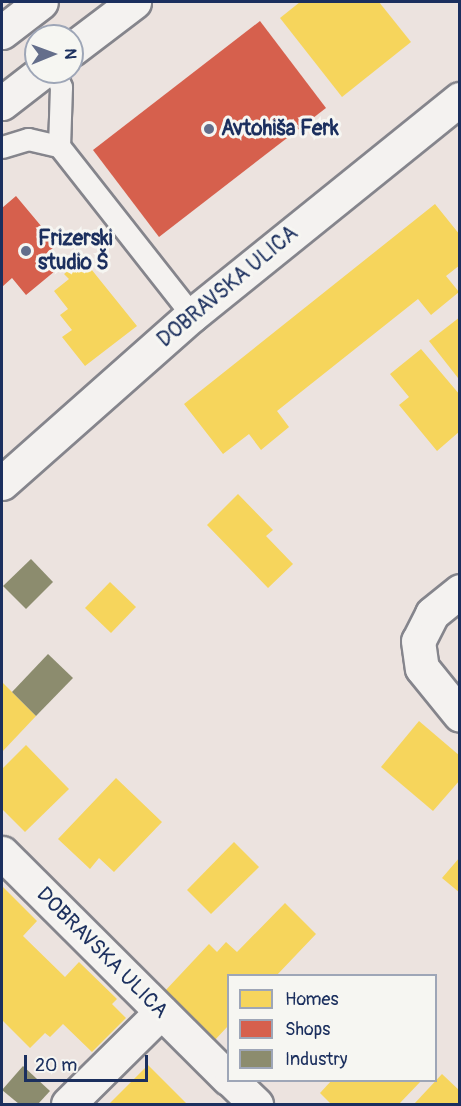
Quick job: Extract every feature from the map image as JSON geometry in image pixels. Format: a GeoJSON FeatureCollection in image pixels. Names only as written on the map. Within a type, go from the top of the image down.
{"type":"FeatureCollection","features":[{"type":"Feature","properties":{"kind":"street"},"geometry":{"type":"LineString","coordinates":[[2,32],[41,2]]}},
{"type":"Feature","properties":{"kind":"street"},"geometry":{"type":"LineString","coordinates":[[84,40],[134,2]]}},
{"type":"Feature","properties":{"kind":"street"},"geometry":{"type":"LineString","coordinates":[[2,103],[27,84]]}},
{"type":"Feature","properties":{"kind":"street","name":"DOBRAVSKA ULICA"},"geometry":{"type":"LineString","coordinates":[[2,483],[192,315],[459,99]]}},
{"type":"Feature","properties":{"kind":"street"},"geometry":{"type":"LineString","coordinates":[[458,714],[422,668],[418,641],[432,614],[459,591]]}},
{"type":"Feature","properties":{"kind":"street","name":"DOBRAVSKA ULICA"},"geometry":{"type":"LineString","coordinates":[[2,853],[227,1076]]}},
{"type":"Feature","properties":{"kind":"street"},"geometry":{"type":"LineString","coordinates":[[68,1104],[161,1012]]}},
{"type":"Feature","properties":{"kind":"street","name":"DOBRAVSKA ULICA"},"geometry":{"type":"LineString","coordinates":[[233,1082],[256,1104]]}},
{"type":"Feature","properties":{"kind":"lane"},"geometry":{"type":"LineString","coordinates":[[59,146],[60,84]]}},
{"type":"Feature","properties":{"kind":"lane"},"geometry":{"type":"LineString","coordinates":[[2,147],[28,139],[59,146],[192,315]]}},
{"type":"Feature","properties":{"kind":"building: Homes"},"geometry":{"type":"Polygon","coordinates":[[[300,2],[379,2],[411,42],[342,97],[280,18],[300,2]]]}},
{"type":"Feature","properties":{"kind":"building: Homes"},"geometry":{"type":"Polygon","coordinates":[[[435,204],[460,235],[460,265],[446,276],[459,292],[431,315],[418,299],[277,411],[289,427],[261,450],[249,434],[223,454],[184,404],[435,204]]]}},
{"type":"Feature","properties":{"kind":"building: Homes"},"geometry":{"type":"Polygon","coordinates":[[[83,259],[137,326],[85,366],[62,337],[72,330],[60,315],[68,309],[54,291],[69,279],[64,274],[83,259]]]}},
{"type":"Feature","properties":{"kind":"building: Homes"},"geometry":{"type":"Polygon","coordinates":[[[460,317],[460,377],[458,378],[429,341],[460,317]]]}},
{"type":"Feature","properties":{"kind":"building: Homes"},"geometry":{"type":"Polygon","coordinates":[[[421,349],[460,395],[460,431],[437,451],[399,405],[409,397],[390,374],[421,349]]]}},
{"type":"Feature","properties":{"kind":"building: Homes"},"geometry":{"type":"Polygon","coordinates":[[[238,494],[273,530],[266,536],[293,564],[268,588],[207,525],[238,494]]]}},
{"type":"Feature","properties":{"kind":"building: Homes"},"geometry":{"type":"Polygon","coordinates":[[[110,582],[136,607],[111,633],[85,608],[110,582]]]}},
{"type":"Feature","properties":{"kind":"building: Homes"},"geometry":{"type":"Polygon","coordinates":[[[2,682],[36,716],[2,752],[2,682]]]}},
{"type":"Feature","properties":{"kind":"building: Homes"},"geometry":{"type":"Polygon","coordinates":[[[419,721],[460,756],[460,780],[433,811],[381,767],[419,721]]]}},
{"type":"Feature","properties":{"kind":"building: Homes"},"geometry":{"type":"Polygon","coordinates":[[[26,745],[69,789],[25,832],[2,809],[2,769],[26,745]]]}},
{"type":"Feature","properties":{"kind":"building: Homes"},"geometry":{"type":"Polygon","coordinates":[[[116,778],[162,822],[114,872],[99,858],[90,869],[58,839],[116,778]]]}},
{"type":"Feature","properties":{"kind":"building: Homes"},"geometry":{"type":"Polygon","coordinates":[[[234,842],[259,867],[211,914],[187,890],[234,842]]]}},
{"type":"Feature","properties":{"kind":"building: Homes"},"geometry":{"type":"Polygon","coordinates":[[[460,857],[460,893],[442,878],[460,857]]]}},
{"type":"Feature","properties":{"kind":"building: Homes"},"geometry":{"type":"Polygon","coordinates":[[[2,886],[37,921],[23,936],[65,977],[79,962],[117,999],[112,1004],[126,1018],[92,1052],[63,1024],[50,1037],[45,1033],[30,1048],[2,1020],[2,886]]]}},
{"type":"Feature","properties":{"kind":"building: Homes"},"geometry":{"type":"Polygon","coordinates":[[[285,903],[316,934],[278,974],[227,974],[227,1027],[214,1041],[164,992],[209,944],[217,952],[226,942],[237,952],[285,903]]]}},
{"type":"Feature","properties":{"kind":"building: Homes"},"geometry":{"type":"Polygon","coordinates":[[[148,1065],[187,1104],[109,1104],[148,1065]]]}},
{"type":"Feature","properties":{"kind":"building: Homes"},"geometry":{"type":"Polygon","coordinates":[[[442,1074],[460,1091],[460,1104],[414,1104],[437,1082],[442,1074]]]}},
{"type":"Feature","properties":{"kind":"building: Homes"},"geometry":{"type":"Polygon","coordinates":[[[330,1082],[420,1082],[399,1104],[331,1104],[320,1093],[330,1082]]]}},
{"type":"Feature","properties":{"kind":"building: Shops","name":"Avtohiša Ferk"},"geometry":{"type":"Polygon","coordinates":[[[260,21],[326,108],[159,237],[93,150],[260,21]]]}},
{"type":"Feature","properties":{"kind":"building: Shops","name":"Frizerski studio Š"},"geometry":{"type":"Polygon","coordinates":[[[16,196],[57,245],[43,256],[55,271],[26,295],[12,278],[2,287],[2,208],[16,196]]]}},
{"type":"Feature","properties":{"kind":"building: Industry"},"geometry":{"type":"Polygon","coordinates":[[[31,559],[53,582],[26,609],[3,586],[31,559]]]}},
{"type":"Feature","properties":{"kind":"building: Industry"},"geometry":{"type":"Polygon","coordinates":[[[48,654],[73,678],[36,716],[12,692],[48,654]]]}},
{"type":"Feature","properties":{"kind":"building: Industry"},"geometry":{"type":"Polygon","coordinates":[[[23,1066],[50,1091],[38,1104],[19,1104],[2,1090],[23,1066]]]}},
{"type":"Feature","properties":{"kind":"place","name":"Avtohiša Ferk"},"geometry":{"type":"Point","coordinates":[209,129]}},
{"type":"Feature","properties":{"kind":"place","name":"Frizerski studio Š"},"geometry":{"type":"Point","coordinates":[26,251]}}]}
